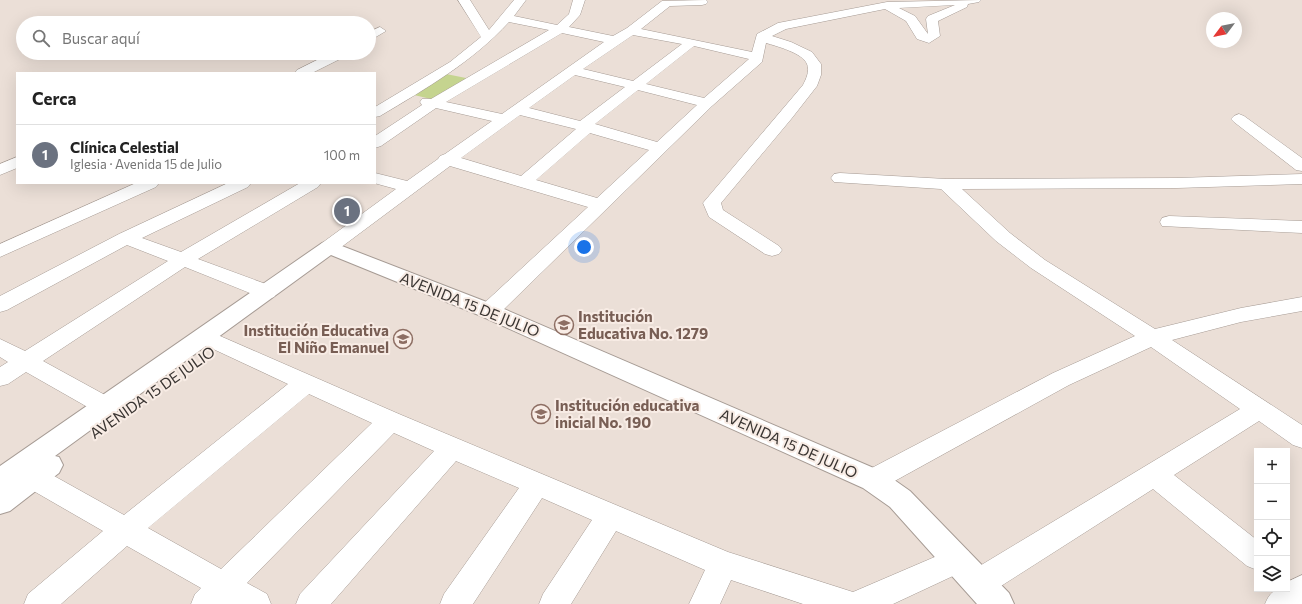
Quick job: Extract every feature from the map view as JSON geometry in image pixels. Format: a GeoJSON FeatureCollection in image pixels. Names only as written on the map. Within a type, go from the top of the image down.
{"type":"FeatureCollection","features":[{"type":"Feature","properties":{"kind":"street"},"geometry":{"type":"LineString","coordinates":[[464,0],[488,38]]}},
{"type":"Feature","properties":{"kind":"street"},"geometry":{"type":"LineString","coordinates":[[376,112],[476,49],[507,18],[520,0]]}},
{"type":"Feature","properties":{"kind":"street"},"geometry":{"type":"LineString","coordinates":[[376,142],[434,103],[561,28],[574,15],[579,0]]}},
{"type":"Feature","properties":{"kind":"street"},"geometry":{"type":"LineString","coordinates":[[851,0],[887,6],[911,19],[921,36],[929,38],[934,36],[932,19],[973,0]]}},
{"type":"Feature","properties":{"kind":"street"},"geometry":{"type":"LineString","coordinates":[[761,37],[782,26],[887,6],[973,0]]}},
{"type":"Feature","properties":{"kind":"street","name":"AVENIDA 15 DE JULIO"},"geometry":{"type":"LineString","coordinates":[[0,502],[17,476],[106,407],[212,340],[266,292],[336,250],[409,187],[446,159],[518,110],[615,40],[631,31],[666,3],[677,1],[702,2]]}},
{"type":"Feature","properties":{"kind":"street"},"geometry":{"type":"LineString","coordinates":[[507,18],[615,40]]}},
{"type":"Feature","properties":{"kind":"street"},"geometry":{"type":"LineString","coordinates":[[376,33],[380,31]]}},
{"type":"Feature","properties":{"kind":"street"},"geometry":{"type":"LineString","coordinates":[[631,31],[692,42],[758,57]]}},
{"type":"Feature","properties":{"kind":"street"},"geometry":{"type":"LineString","coordinates":[[489,311],[707,103],[758,57],[761,37]]}},
{"type":"Feature","properties":{"kind":"street"},"geometry":{"type":"LineString","coordinates":[[761,37],[787,45],[807,55],[814,64],[814,75],[810,86],[787,115],[712,203],[715,213],[772,250]]}},
{"type":"Feature","properties":{"kind":"street"},"geometry":{"type":"LineString","coordinates":[[525,181],[585,127],[692,42]]}},
{"type":"Feature","properties":{"kind":"street"},"geometry":{"type":"LineString","coordinates":[[304,72],[327,60]]}},
{"type":"Feature","properties":{"kind":"street"},"geometry":{"type":"LineString","coordinates":[[572,70],[707,103]]}},
{"type":"Feature","properties":{"kind":"street"},"geometry":{"type":"LineString","coordinates":[[403,96],[505,119]]}},
{"type":"Feature","properties":{"kind":"street"},"geometry":{"type":"LineString","coordinates":[[518,110],[660,148]]}},
{"type":"Feature","properties":{"kind":"street"},"geometry":{"type":"LineString","coordinates":[[1239,119],[1302,166]]}},
{"type":"Feature","properties":{"kind":"street"},"geometry":{"type":"LineString","coordinates":[[446,159],[525,181],[601,205]]}},
{"type":"Feature","properties":{"kind":"street"},"geometry":{"type":"LineString","coordinates":[[0,170],[16,162]]}},
{"type":"Feature","properties":{"kind":"street","name":"AVENIDA 15 DE JULIO"},"geometry":{"type":"LineString","coordinates":[[17,476],[212,340],[336,250],[464,164]]}},
{"type":"Feature","properties":{"kind":"street"},"geometry":{"type":"LineString","coordinates":[[376,178],[409,187]]}},
{"type":"Feature","properties":{"kind":"street"},"geometry":{"type":"LineString","coordinates":[[840,178],[946,184],[1177,183],[1232,180],[1302,179]]}},
{"type":"Feature","properties":{"kind":"street"},"geometry":{"type":"LineString","coordinates":[[0,251],[148,184]]}},
{"type":"Feature","properties":{"kind":"street"},"geometry":{"type":"LineString","coordinates":[[0,378],[184,259],[310,184]]}},
{"type":"Feature","properties":{"kind":"street"},"geometry":{"type":"LineString","coordinates":[[946,184],[1003,237],[1038,264],[1152,337],[1302,438]]}},
{"type":"Feature","properties":{"kind":"street"},"geometry":{"type":"LineString","coordinates":[[0,305],[228,185]]}},
{"type":"Feature","properties":{"kind":"street"},"geometry":{"type":"LineString","coordinates":[[1169,222],[1302,227]]}},
{"type":"Feature","properties":{"kind":"street"},"geometry":{"type":"LineString","coordinates":[[126,238],[184,259],[266,292]]}},
{"type":"Feature","properties":{"kind":"street","name":"AVENIDA 15 DE JULIO"},"geometry":{"type":"LineString","coordinates":[[336,250],[489,311],[873,480],[900,499],[998,604]]}},
{"type":"Feature","properties":{"kind":"street"},"geometry":{"type":"LineString","coordinates":[[873,480],[1061,379],[1152,337],[1241,315],[1302,304]]}},
{"type":"Feature","properties":{"kind":"street"},"geometry":{"type":"LineString","coordinates":[[212,340],[390,421],[723,564],[846,604]]}},
{"type":"Feature","properties":{"kind":"street"},"geometry":{"type":"LineString","coordinates":[[0,347],[106,407]]}},
{"type":"Feature","properties":{"kind":"street"},"geometry":{"type":"LineString","coordinates":[[39,604],[125,530],[306,383]]}},
{"type":"Feature","properties":{"kind":"street"},"geometry":{"type":"LineString","coordinates":[[979,583],[1259,409]]}},
{"type":"Feature","properties":{"kind":"street"},"geometry":{"type":"LineString","coordinates":[[215,595],[390,421]]}},
{"type":"Feature","properties":{"kind":"street"},"geometry":{"type":"LineString","coordinates":[[312,604],[452,448]]}},
{"type":"Feature","properties":{"kind":"street"},"geometry":{"type":"LineString","coordinates":[[1154,474],[1256,556]]}},
{"type":"Feature","properties":{"kind":"street"},"geometry":{"type":"LineString","coordinates":[[17,476],[125,530],[215,595],[256,604]]}},
{"type":"Feature","properties":{"kind":"street"},"geometry":{"type":"LineString","coordinates":[[455,604],[537,484]]}},
{"type":"Feature","properties":{"kind":"street"},"geometry":{"type":"LineString","coordinates":[[554,604],[610,516]]}},
{"type":"Feature","properties":{"kind":"street"},"geometry":{"type":"LineString","coordinates":[[860,604],[958,560]]}},
{"type":"Feature","properties":{"kind":"street"},"geometry":{"type":"LineString","coordinates":[[704,604],[723,564]]}},
{"type":"Feature","properties":{"kind":"green space"},"geometry":{"type":"Polygon","coordinates":[[[446,74],[471,79],[435,100],[410,94],[446,74]]]}},
{"type":"Feature","properties":{"kind":"place","name":"Clínica Celestial"},"geometry":{"type":"Point","coordinates":[347,211]}},
{"type":"Feature","properties":{"kind":"place","name":"Institución Educativa No. 1279"},"geometry":{"type":"Point","coordinates":[564,325]}},
{"type":"Feature","properties":{"kind":"place","name":"Institución Educativa El Niño Emanuel"},"geometry":{"type":"Point","coordinates":[403,339]}},
{"type":"Feature","properties":{"kind":"place","name":"Institución educativa inicial No. 190"},"geometry":{"type":"Point","coordinates":[541,414]}}]}
